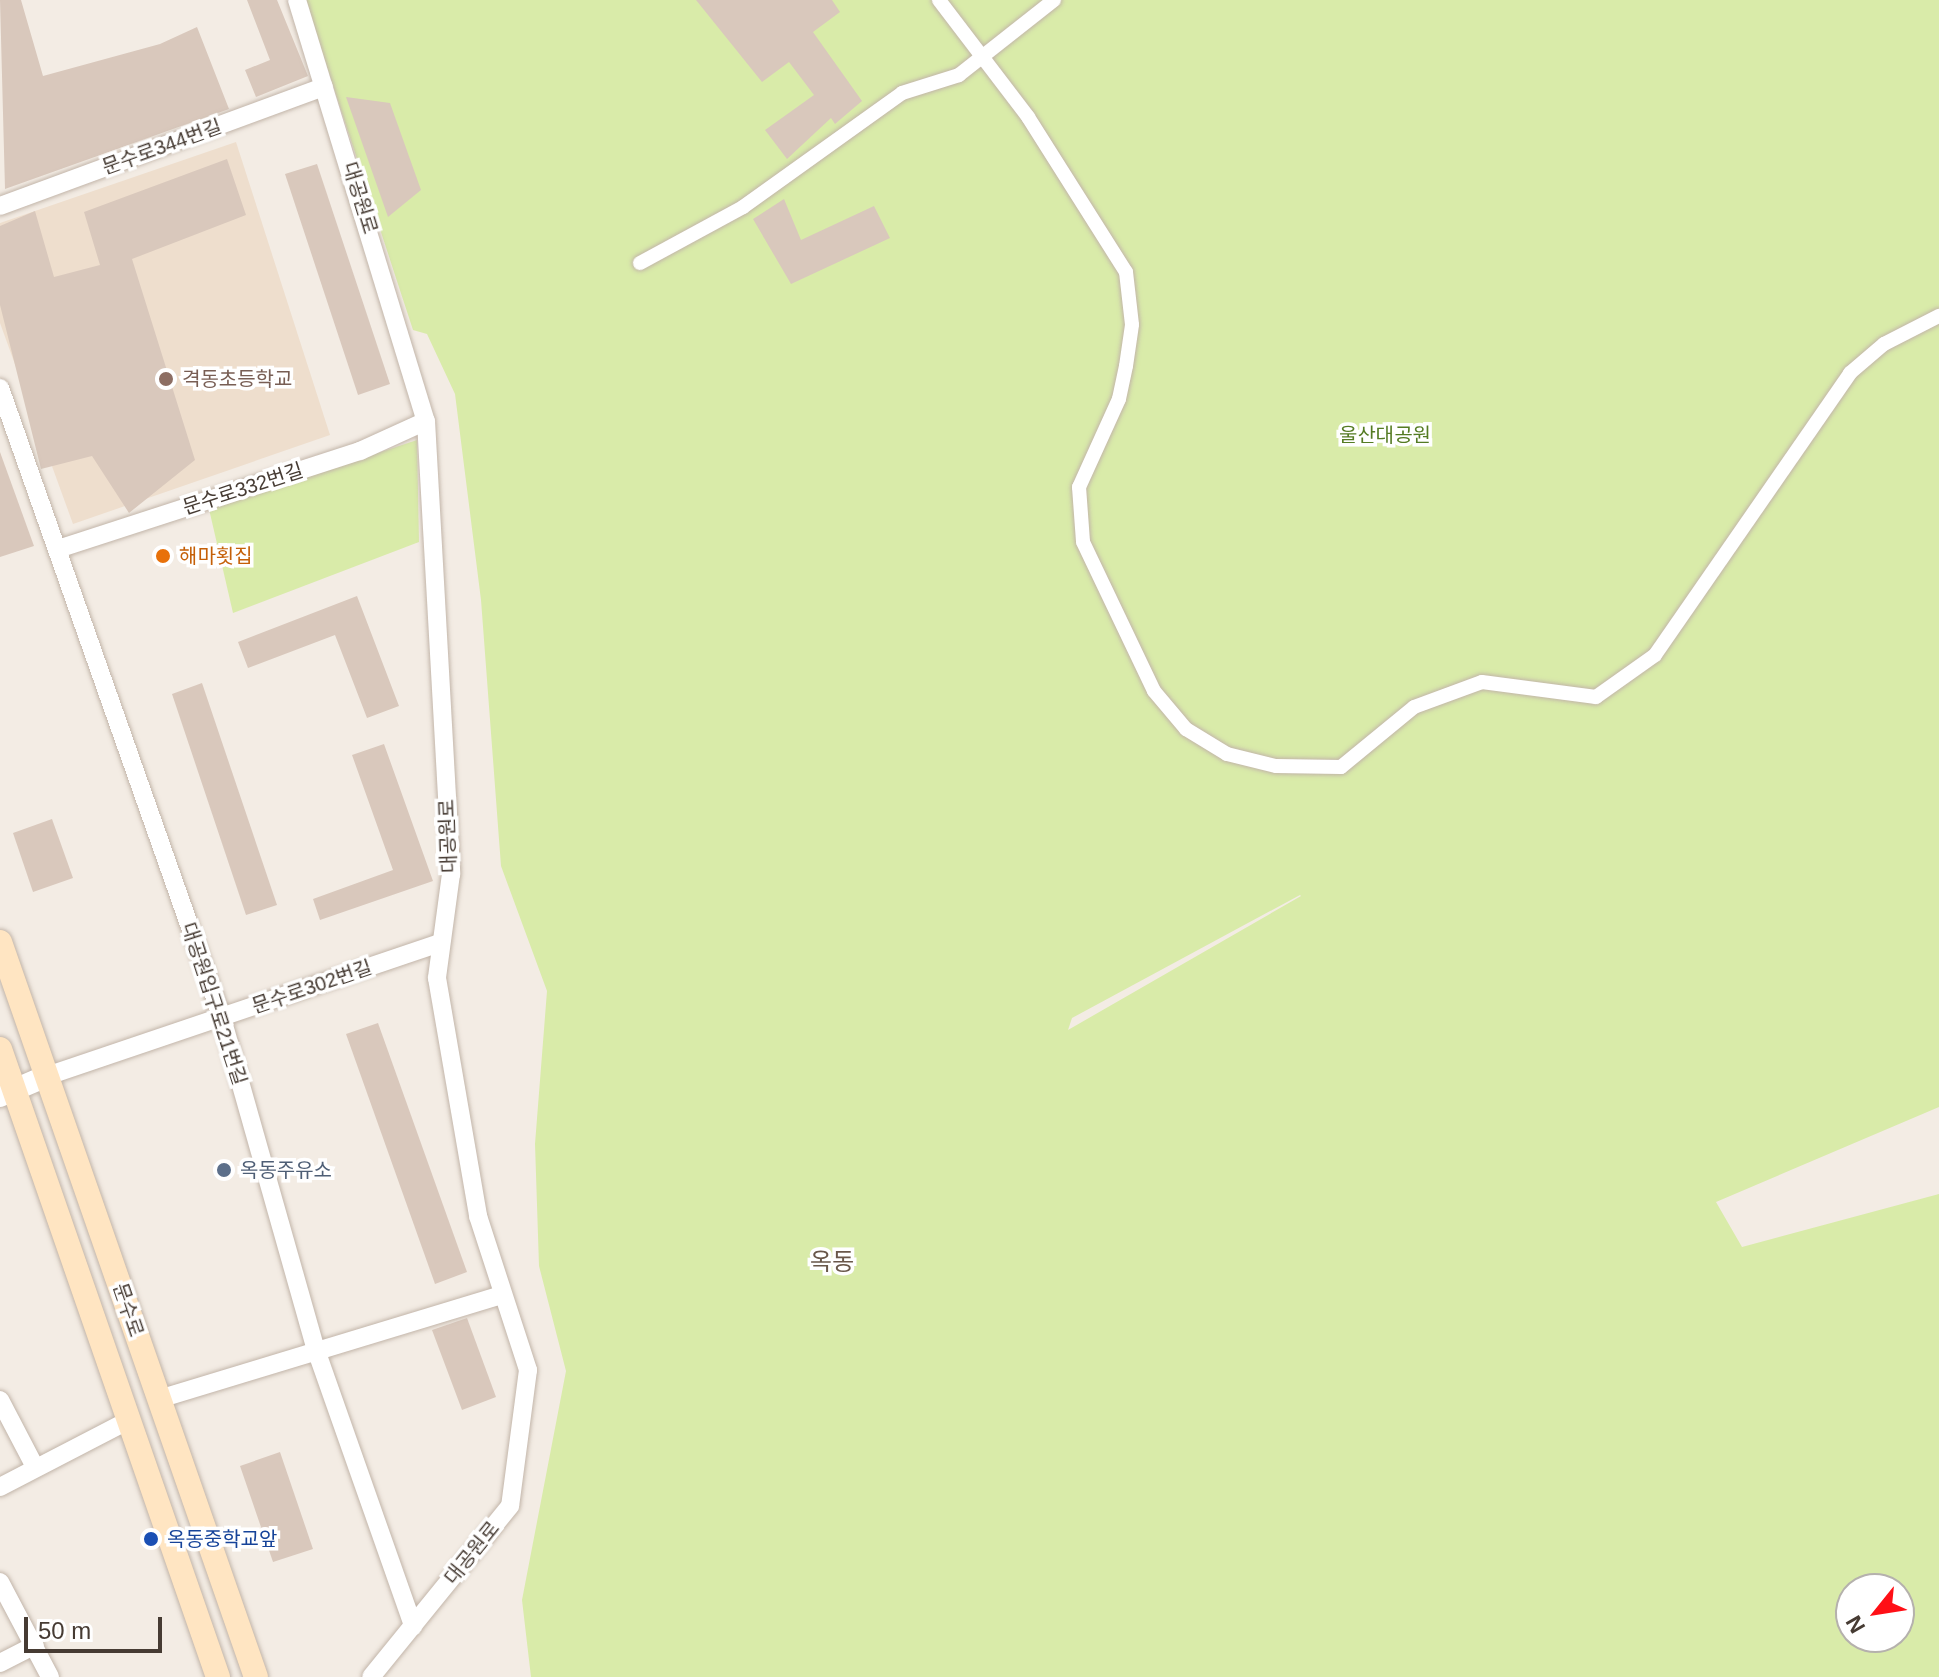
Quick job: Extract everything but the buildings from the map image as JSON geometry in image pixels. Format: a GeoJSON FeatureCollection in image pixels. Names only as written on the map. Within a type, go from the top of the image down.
{"type":"FeatureCollection","features":[{"type":"Feature","properties":{"kind":"main road","name":"문수로"},"geometry":{"type":"LineString","coordinates":[[0,942],[256,1677]]}},
{"type":"Feature","properties":{"kind":"main road","name":"문수로"},"geometry":{"type":"LineString","coordinates":[[0,1049],[7,1092],[129,1420],[218,1677]]}},
{"type":"Feature","properties":{"kind":"street","name":"대공원로"},"geometry":{"type":"LineString","coordinates":[[297,0],[426,421],[451,874],[437,978],[478,1216],[528,1370],[510,1506],[371,1677]]}},
{"type":"Feature","properties":{"kind":"street"},"geometry":{"type":"LineString","coordinates":[[939,0],[1028,117],[1126,272],[1132,325],[1126,366],[1119,399],[1079,487],[1083,542],[1154,691],[1186,729],[1227,754],[1276,766],[1341,767],[1414,707],[1482,682],[1596,697],[1655,655],[1850,373],[1884,344],[1939,316]]}},
{"type":"Feature","properties":{"kind":"street"},"geometry":{"type":"LineString","coordinates":[[640,263],[743,207],[902,93],[959,75],[979,56],[1054,0]]}},
{"type":"Feature","properties":{"kind":"street","name":"문수로344번길"},"geometry":{"type":"LineString","coordinates":[[0,206],[324,87]]}},
{"type":"Feature","properties":{"kind":"street","name":"대공원입구로21번길"},"geometry":{"type":"LineString","coordinates":[[0,388],[222,1018],[315,1347],[413,1626]]}},
{"type":"Feature","properties":{"kind":"street","name":"문수로332번길"},"geometry":{"type":"LineString","coordinates":[[58,549],[360,451],[426,421]]}},
{"type":"Feature","properties":{"kind":"street","name":"문수로302번길"},"geometry":{"type":"LineString","coordinates":[[47,1076],[440,943]]}},
{"type":"Feature","properties":{"kind":"street"},"geometry":{"type":"LineString","coordinates":[[7,1092],[47,1076]]}},
{"type":"Feature","properties":{"kind":"street"},"geometry":{"type":"LineString","coordinates":[[159,1399],[315,1347],[502,1295]]}},
{"type":"Feature","properties":{"kind":"street"},"geometry":{"type":"LineString","coordinates":[[0,1400],[35,1467]]}},
{"type":"Feature","properties":{"kind":"street"},"geometry":{"type":"LineString","coordinates":[[0,1487],[129,1420]]}},
{"type":"Feature","properties":{"kind":"street"},"geometry":{"type":"LineString","coordinates":[[0,1582],[50,1677]]}},
{"type":"Feature","properties":{"kind":"street"},"geometry":{"type":"LineString","coordinates":[[0,1663],[35,1645]]}},
{"type":"Feature","properties":{"kind":"shaded area","name":"격동초등학교"},"geometry":{"type":"Polygon","coordinates":[[[236,142],[330,435],[73,524],[0,323],[0,223],[236,142]]]}},
{"type":"Feature","properties":{"kind":"green space","name":"울산대공원"},"geometry":{"type":"Polygon","coordinates":[[[305,0],[1939,0],[1939,1107],[1716,1202],[1742,1247],[1939,1194],[1939,1677],[531,1677],[522,1600],[566,1371],[539,1266],[535,1144],[547,991],[501,866],[481,600],[455,394],[427,334],[413,330],[305,0]],[[1301,896],[1072,1018],[1068,1030],[1301,896]]]}},
{"type":"Feature","properties":{"kind":"green space"},"geometry":{"type":"Polygon","coordinates":[[[417,440],[419,542],[233,613],[209,509],[417,440]]]}},
{"type":"Feature","properties":{"kind":"place","name":"격동초등학교"},"geometry":{"type":"Point","coordinates":[166,379]}},
{"type":"Feature","properties":{"kind":"place","name":"해마횟집"},"geometry":{"type":"Point","coordinates":[163,556]}},
{"type":"Feature","properties":{"kind":"place","name":"옥동주유소"},"geometry":{"type":"Point","coordinates":[224,1170]}},
{"type":"Feature","properties":{"kind":"place","name":"옥동중학교앞"},"geometry":{"type":"Point","coordinates":[151,1539]}},
{"type":"Feature","properties":{"kind":"district","name":"옥동"},"geometry":{"type":"Point","coordinates":[832,1262]}}]}
